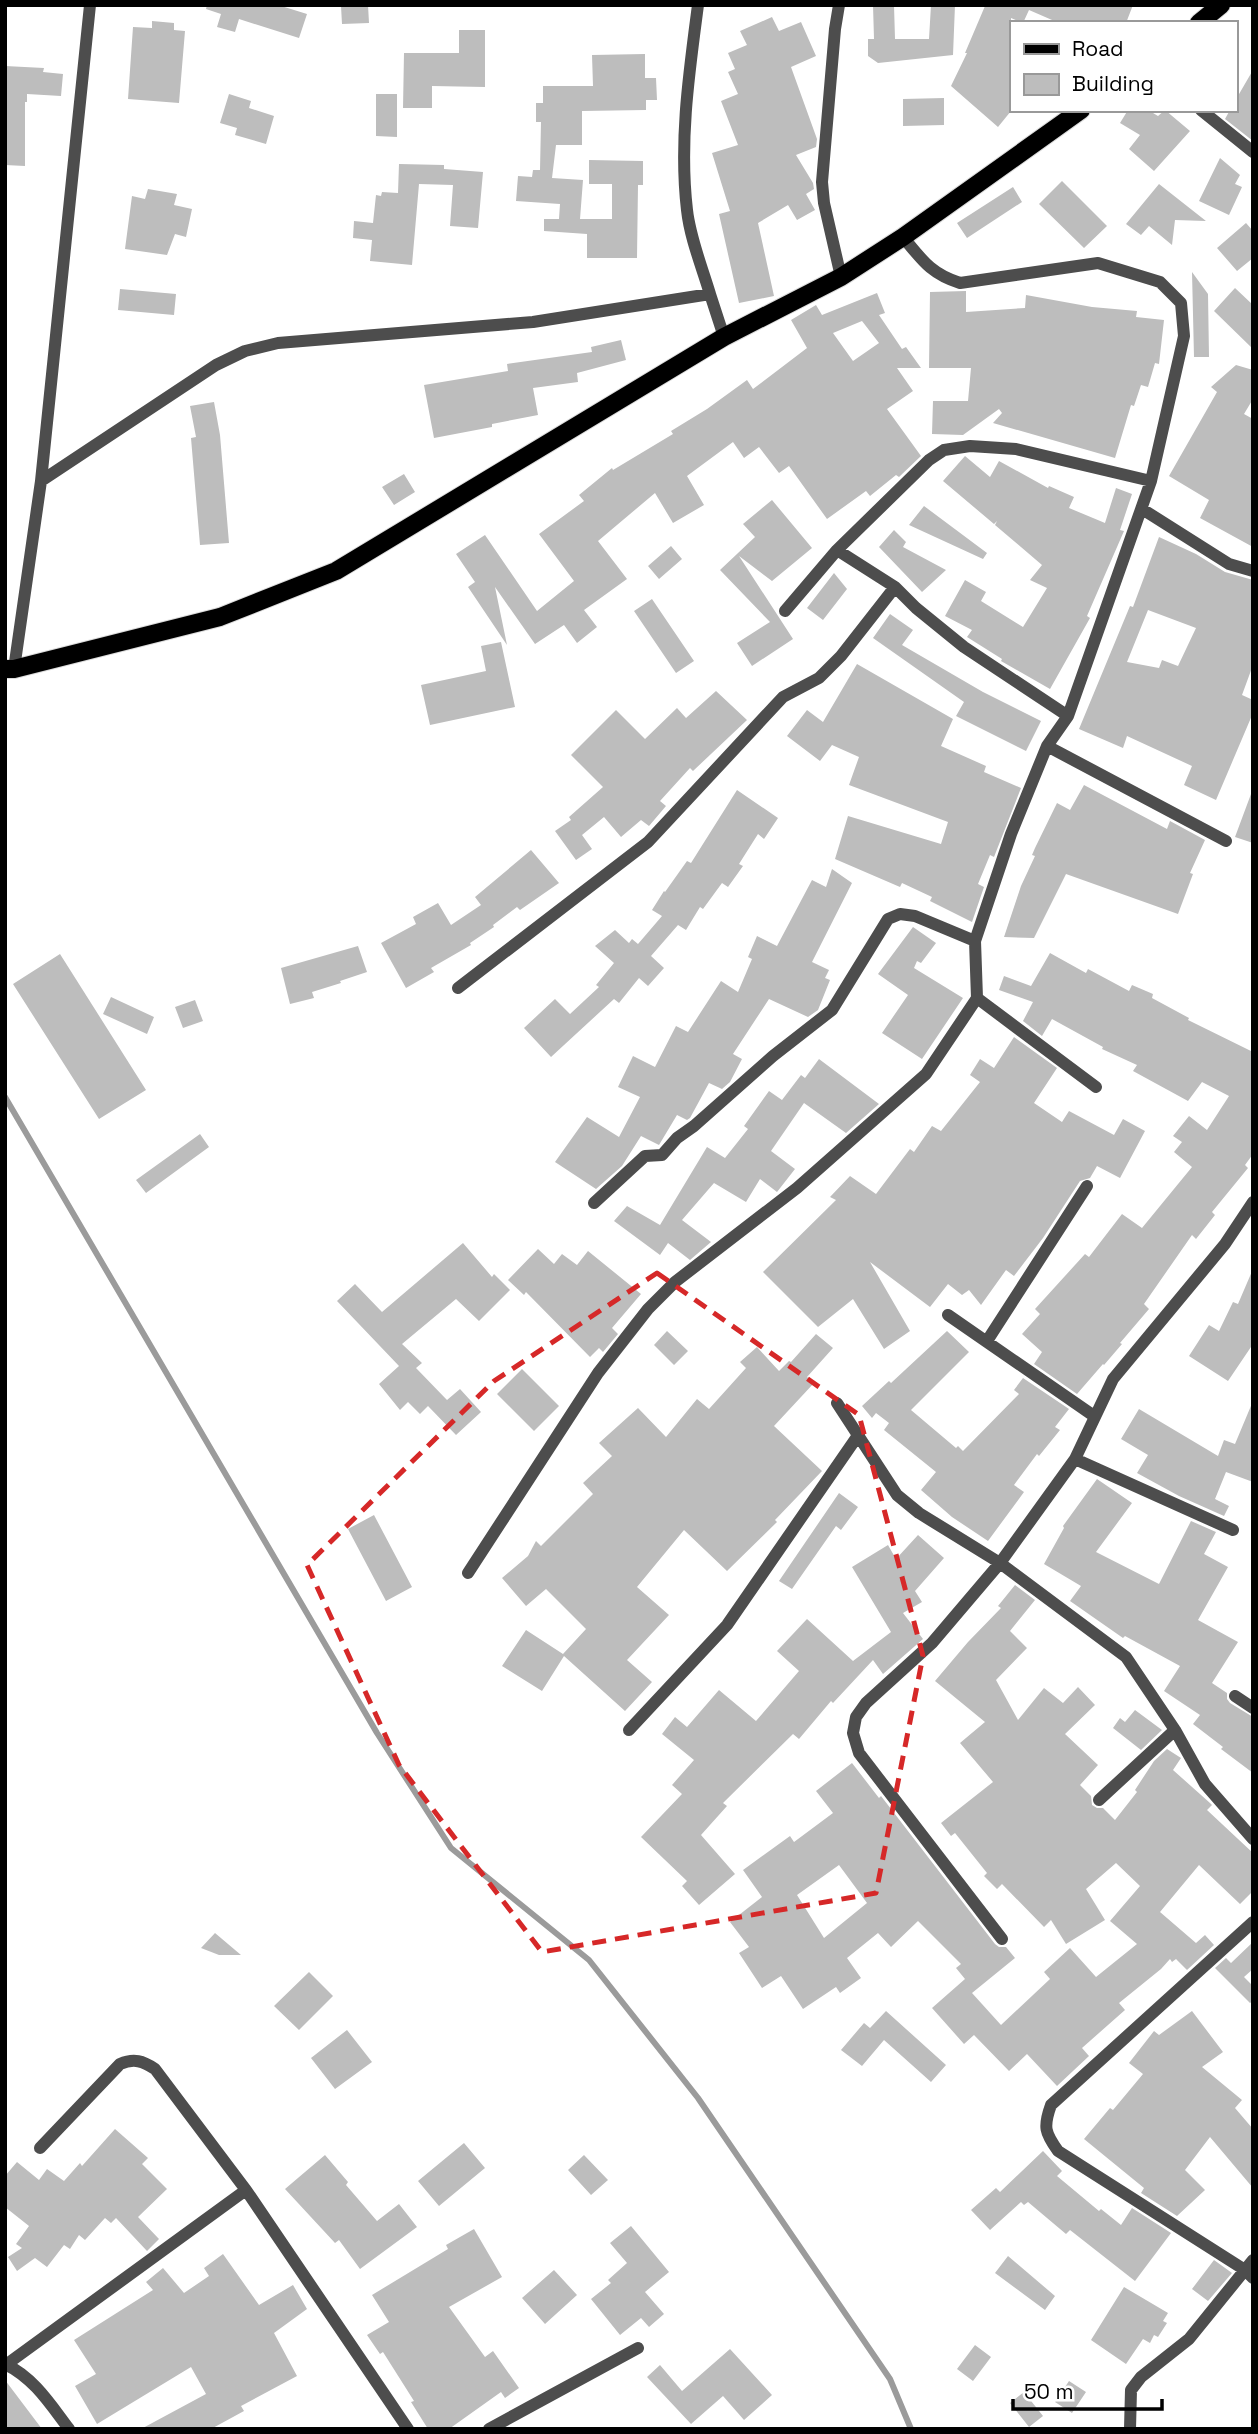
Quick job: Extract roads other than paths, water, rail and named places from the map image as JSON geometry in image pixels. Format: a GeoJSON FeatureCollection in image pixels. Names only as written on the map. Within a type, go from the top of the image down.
{"type":"FeatureCollection","features":[{"type":"Feature","properties":{"kind":"main road"},"geometry":{"type":"LineString","coordinates":[[1201,21],[1221,5]]}},
{"type":"Feature","properties":{"kind":"main road"},"geometry":{"type":"LineString","coordinates":[[10,669],[220,617],[336,571],[724,337],[841,277],[903,237],[1078,112]]}},
{"type":"Feature","properties":{"kind":"street"},"geometry":{"type":"LineString","coordinates":[[10,669],[41,481],[90,5]]}},
{"type":"Feature","properties":{"kind":"street"},"geometry":{"type":"LineString","coordinates":[[698,5],[688,83],[684,166],[687,213],[724,337]]}},
{"type":"Feature","properties":{"kind":"street"},"geometry":{"type":"LineString","coordinates":[[839,5],[822,182],[824,203],[841,277]]}},
{"type":"Feature","properties":{"kind":"street"},"geometry":{"type":"LineString","coordinates":[[1203,112],[1253,152]]}},
{"type":"Feature","properties":{"kind":"street"},"geometry":{"type":"LineString","coordinates":[[468,1573],[598,1373],[648,1309],[675,1282],[797,1188],[926,1073],[977,998],[975,941],[1011,834],[1047,746],[1068,716],[1152,481],[1184,336],[1181,303],[1160,282],[1098,263],[960,283],[944,278],[930,269],[903,237]]}},
{"type":"Feature","properties":{"kind":"street"},"geometry":{"type":"LineString","coordinates":[[41,481],[216,365],[245,351],[278,343],[533,323],[710,294]]}},
{"type":"Feature","properties":{"kind":"street"},"geometry":{"type":"LineString","coordinates":[[785,611],[837,550],[929,460],[944,450],[970,446],[1016,449],[1152,481]]}},
{"type":"Feature","properties":{"kind":"street"},"geometry":{"type":"LineString","coordinates":[[1142,509],[1229,564],[1253,571]]}},
{"type":"Feature","properties":{"kind":"street"},"geometry":{"type":"LineString","coordinates":[[837,550],[895,587],[964,647],[1068,716]]}},
{"type":"Feature","properties":{"kind":"street"},"geometry":{"type":"LineString","coordinates":[[458,988],[648,842],[783,698],[819,678],[841,656],[895,587]]}},
{"type":"Feature","properties":{"kind":"street"},"geometry":{"type":"LineString","coordinates":[[1047,746],[1226,841]]}},
{"type":"Feature","properties":{"kind":"street"},"geometry":{"type":"LineString","coordinates":[[594,1203],[645,1156],[662,1155],[677,1138],[773,1056],[832,1010],[888,919],[900,914],[915,916],[975,941]]}},
{"type":"Feature","properties":{"kind":"street"},"geometry":{"type":"LineString","coordinates":[[977,998],[1096,1087]]}},
{"type":"Feature","properties":{"kind":"street"},"geometry":{"type":"LineString","coordinates":[[988,1341],[1087,1186]]}},
{"type":"Feature","properties":{"kind":"street"},"geometry":{"type":"LineString","coordinates":[[1002,1939],[859,1753],[853,1733],[856,1717],[866,1703],[932,1643],[1000,1563],[1075,1460],[1114,1379],[1225,1244],[1253,1202]]}},
{"type":"Feature","properties":{"kind":"street"},"geometry":{"type":"LineString","coordinates":[[948,1315],[1094,1416]]}},
{"type":"Feature","properties":{"kind":"street"},"geometry":{"type":"LineString","coordinates":[[837,1403],[897,1494],[919,1513],[1000,1563],[1126,1657],[1175,1730],[1205,1784],[1253,1839]]}},
{"type":"Feature","properties":{"kind":"street"},"geometry":{"type":"LineString","coordinates":[[629,1730],[727,1625],[859,1434]]}},
{"type":"Feature","properties":{"kind":"street"},"geometry":{"type":"LineString","coordinates":[[1075,1460],[1233,1530]]}},
{"type":"Feature","properties":{"kind":"street"},"geometry":{"type":"LineString","coordinates":[[1236,1696],[1253,1708]]}},
{"type":"Feature","properties":{"kind":"street"},"geometry":{"type":"LineString","coordinates":[[1099,1800],[1175,1730]]}},
{"type":"Feature","properties":{"kind":"street"},"geometry":{"type":"LineString","coordinates":[[1130,2429],[1130,2390],[1141,2376],[1189,2339],[1250,2269],[1058,2151],[1046,2135],[1046,2119],[1051,2105],[1253,1922]]}},
{"type":"Feature","properties":{"kind":"street"},"geometry":{"type":"LineString","coordinates":[[40,2148],[120,2064],[128,2061],[144,2062],[155,2069],[246,2189],[408,2429]]}},
{"type":"Feature","properties":{"kind":"street"},"geometry":{"type":"LineString","coordinates":[[69,2429],[46,2396],[26,2377],[6,2364],[246,2189]]}},
{"type":"Feature","properties":{"kind":"street"},"geometry":{"type":"LineString","coordinates":[[489,2429],[638,2348]]}},
{"type":"Feature","properties":{"kind":"waterway"},"geometry":{"type":"LineString","coordinates":[[5,1097],[377,1733],[451,1848],[589,1960],[698,2098],[890,2379],[911,2429]]}}]}
